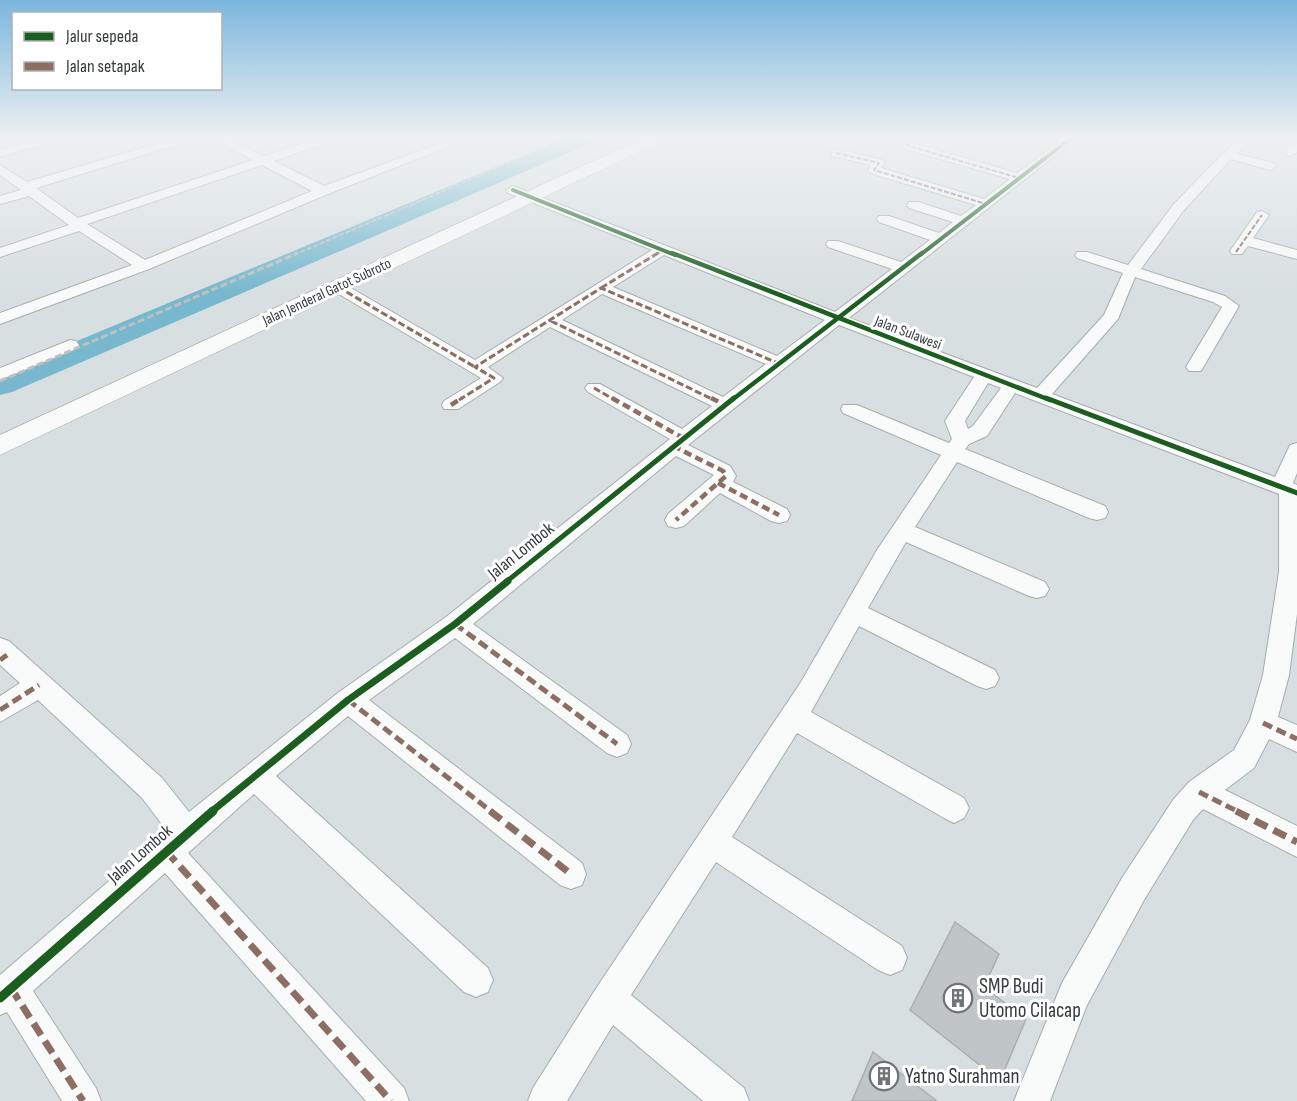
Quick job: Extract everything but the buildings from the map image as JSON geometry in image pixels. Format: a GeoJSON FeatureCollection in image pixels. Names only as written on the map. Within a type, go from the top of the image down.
{"type":"FeatureCollection","features":[{"type":"Feature","properties":{"kind":"main road","name":"Jalan Jenderal Gatot Subroto"},"geometry":{"type":"LineString","coordinates":[[0,446],[338,287],[527,190]]}},
{"type":"Feature","properties":{"kind":"main road","name":"Jalan Jenderal Gatot Subroto"},"geometry":{"type":"LineString","coordinates":[[0,425],[528,190]]}},
{"type":"Feature","properties":{"kind":"street"},"geometry":{"type":"LineString","coordinates":[[0,200],[25,190]]}},
{"type":"Feature","properties":{"kind":"street"},"geometry":{"type":"LineString","coordinates":[[31,190],[78,225],[144,266]]}},
{"type":"Feature","properties":{"kind":"street"},"geometry":{"type":"LineString","coordinates":[[0,253],[178,190]]}},
{"type":"Feature","properties":{"kind":"street"},"geometry":{"type":"LineString","coordinates":[[941,190],[986,204]]}},
{"type":"Feature","properties":{"kind":"street","name":"Jalan Lombok"},"geometry":{"type":"LineString","coordinates":[[6,993],[177,842],[348,700],[456,624],[678,442],[1003,190]]}},
{"type":"Feature","properties":{"kind":"street"},"geometry":{"type":"LineString","coordinates":[[1040,396],[1112,316],[1131,271],[1179,207],[1195,190]]}},
{"type":"Feature","properties":{"kind":"street"},"geometry":{"type":"LineString","coordinates":[[0,319],[144,266],[323,191]]}},
{"type":"Feature","properties":{"kind":"street","name":"Jalan Sulawesi"},"geometry":{"type":"LineString","coordinates":[[522,193],[837,319],[1289,490]]}},
{"type":"Feature","properties":{"kind":"street"},"geometry":{"type":"LineString","coordinates":[[914,205],[963,221]]}},
{"type":"Feature","properties":{"kind":"street"},"geometry":{"type":"LineString","coordinates":[[1262,215],[1240,246],[1297,255]]}},
{"type":"Feature","properties":{"kind":"street"},"geometry":{"type":"LineString","coordinates":[[884,219],[941,239]]}},
{"type":"Feature","properties":{"kind":"street"},"geometry":{"type":"LineString","coordinates":[[833,244],[904,268]]}},
{"type":"Feature","properties":{"kind":"street"},"geometry":{"type":"LineString","coordinates":[[475,367],[663,250]]}},
{"type":"Feature","properties":{"kind":"street"},"geometry":{"type":"LineString","coordinates":[[1082,255],[1219,298],[1231,306],[1195,367]]}},
{"type":"Feature","properties":{"kind":"street"},"geometry":{"type":"LineString","coordinates":[[338,287],[494,378],[451,405]]}},
{"type":"Feature","properties":{"kind":"street"},"geometry":{"type":"LineString","coordinates":[[601,288],[780,364]]}},
{"type":"Feature","properties":{"kind":"street"},"geometry":{"type":"LineString","coordinates":[[551,321],[725,405]]}},
{"type":"Feature","properties":{"kind":"street"},"geometry":{"type":"LineString","coordinates":[[0,375],[70,345]]}},
{"type":"Feature","properties":{"kind":"street"},"geometry":{"type":"LineString","coordinates":[[958,446],[955,421],[984,375]]}},
{"type":"Feature","properties":{"kind":"street"},"geometry":{"type":"LineString","coordinates":[[546,1101],[609,999],[794,716],[902,531],[958,446],[980,431],[1011,386]]}},
{"type":"Feature","properties":{"kind":"street"},"geometry":{"type":"LineString","coordinates":[[594,388],[723,471],[726,476],[676,520]]}},
{"type":"Feature","properties":{"kind":"street"},"geometry":{"type":"LineString","coordinates":[[850,408],[958,446],[1097,512]]}},
{"type":"Feature","properties":{"kind":"street"},"geometry":{"type":"LineString","coordinates":[[1032,1101],[1074,995],[1133,890],[1183,810],[1199,792],[1244,759],[1263,723],[1276,675],[1291,572],[1289,490],[1297,450]]}},
{"type":"Feature","properties":{"kind":"street"},"geometry":{"type":"LineString","coordinates":[[718,483],[779,515]]}},
{"type":"Feature","properties":{"kind":"street"},"geometry":{"type":"LineString","coordinates":[[902,531],[1037,589]]}},
{"type":"Feature","properties":{"kind":"street"},"geometry":{"type":"LineString","coordinates":[[854,612],[987,678]]}},
{"type":"Feature","properties":{"kind":"street"},"geometry":{"type":"LineString","coordinates":[[456,624],[617,744]]}},
{"type":"Feature","properties":{"kind":"street"},"geometry":{"type":"LineString","coordinates":[[2,655],[39,685],[152,789],[177,842],[391,1101]]}},
{"type":"Feature","properties":{"kind":"street"},"geometry":{"type":"LineString","coordinates":[[0,710],[39,685]]}},
{"type":"Feature","properties":{"kind":"street"},"geometry":{"type":"LineString","coordinates":[[348,700],[571,874]]}},
{"type":"Feature","properties":{"kind":"street"},"geometry":{"type":"LineString","coordinates":[[794,716],[954,808]]}},
{"type":"Feature","properties":{"kind":"street"},"geometry":{"type":"LineString","coordinates":[[1263,723],[1297,740]]}},
{"type":"Feature","properties":{"kind":"street"},"geometry":{"type":"LineString","coordinates":[[255,776],[476,980]]}},
{"type":"Feature","properties":{"kind":"street"},"geometry":{"type":"LineString","coordinates":[[1199,792],[1297,842]]}},
{"type":"Feature","properties":{"kind":"street"},"geometry":{"type":"LineString","coordinates":[[711,841],[890,958]]}},
{"type":"Feature","properties":{"kind":"street"},"geometry":{"type":"LineString","coordinates":[[6,993],[83,1101]]}},
{"type":"Feature","properties":{"kind":"street"},"geometry":{"type":"LineString","coordinates":[[609,999],[731,1101]]}},
{"type":"Feature","properties":{"kind":"waterway"},"geometry":{"type":"LineString","coordinates":[[0,385],[460,190]]}},
{"type":"Feature","properties":{"kind":"railway"},"geometry":{"type":"LineString","coordinates":[[294,255],[444,190]]}},
{"type":"Feature","properties":{"kind":"railway"},"geometry":{"type":"LineString","coordinates":[[0,381],[298,253]]}},
{"type":"Feature","properties":{"kind":"marked path"},"geometry":{"type":"LineString","coordinates":[[941,190],[986,204]]}},
{"type":"Feature","properties":{"kind":"marked path"},"geometry":{"type":"LineString","coordinates":[[1236,252],[1262,215]]}},
{"type":"Feature","properties":{"kind":"marked path"},"geometry":{"type":"LineString","coordinates":[[601,288],[663,250]]}},
{"type":"Feature","properties":{"kind":"marked path"},"geometry":{"type":"LineString","coordinates":[[338,287],[475,367]]}},
{"type":"Feature","properties":{"kind":"marked path"},"geometry":{"type":"LineString","coordinates":[[451,405],[494,378],[475,367],[601,288],[780,364]]}},
{"type":"Feature","properties":{"kind":"marked path"},"geometry":{"type":"LineString","coordinates":[[551,321],[725,405]]}},
{"type":"Feature","properties":{"kind":"marked path"},"geometry":{"type":"LineString","coordinates":[[594,388],[683,438]]}},
{"type":"Feature","properties":{"kind":"marked path"},"geometry":{"type":"LineString","coordinates":[[673,446],[723,471],[726,476],[676,520]]}},
{"type":"Feature","properties":{"kind":"marked path"},"geometry":{"type":"LineString","coordinates":[[718,483],[779,515]]}},
{"type":"Feature","properties":{"kind":"marked path"},"geometry":{"type":"LineString","coordinates":[[455,624],[617,744]]}},
{"type":"Feature","properties":{"kind":"marked path"},"geometry":{"type":"LineString","coordinates":[[0,660],[7,655]]}},
{"type":"Feature","properties":{"kind":"marked path"},"geometry":{"type":"LineString","coordinates":[[0,710],[39,685]]}},
{"type":"Feature","properties":{"kind":"marked path"},"geometry":{"type":"LineString","coordinates":[[348,700],[571,874]]}},
{"type":"Feature","properties":{"kind":"marked path"},"geometry":{"type":"LineString","coordinates":[[1263,723],[1297,739]]}},
{"type":"Feature","properties":{"kind":"marked path"},"geometry":{"type":"LineString","coordinates":[[1199,792],[1297,842]]}},
{"type":"Feature","properties":{"kind":"marked path"},"geometry":{"type":"LineString","coordinates":[[166,851],[391,1101]]}},
{"type":"Feature","properties":{"kind":"marked path"},"geometry":{"type":"LineString","coordinates":[[11,988],[83,1101]]}},
{"type":"Feature","properties":{"kind":"cycle path"},"geometry":{"type":"LineString","coordinates":[[514,190],[837,319],[1297,493]]}},
{"type":"Feature","properties":{"kind":"cycle path"},"geometry":{"type":"LineString","coordinates":[[0,998],[233,793],[348,700],[455,624],[725,405],[1003,190]]}},
{"type":"Feature","properties":{"kind":"place","name":"SMP Budi Utomo Cilacap"},"geometry":{"type":"Point","coordinates":[958,998]}},
{"type":"Feature","properties":{"kind":"place","name":"Yatno Surahman"},"geometry":{"type":"Point","coordinates":[884,1076]}}]}
